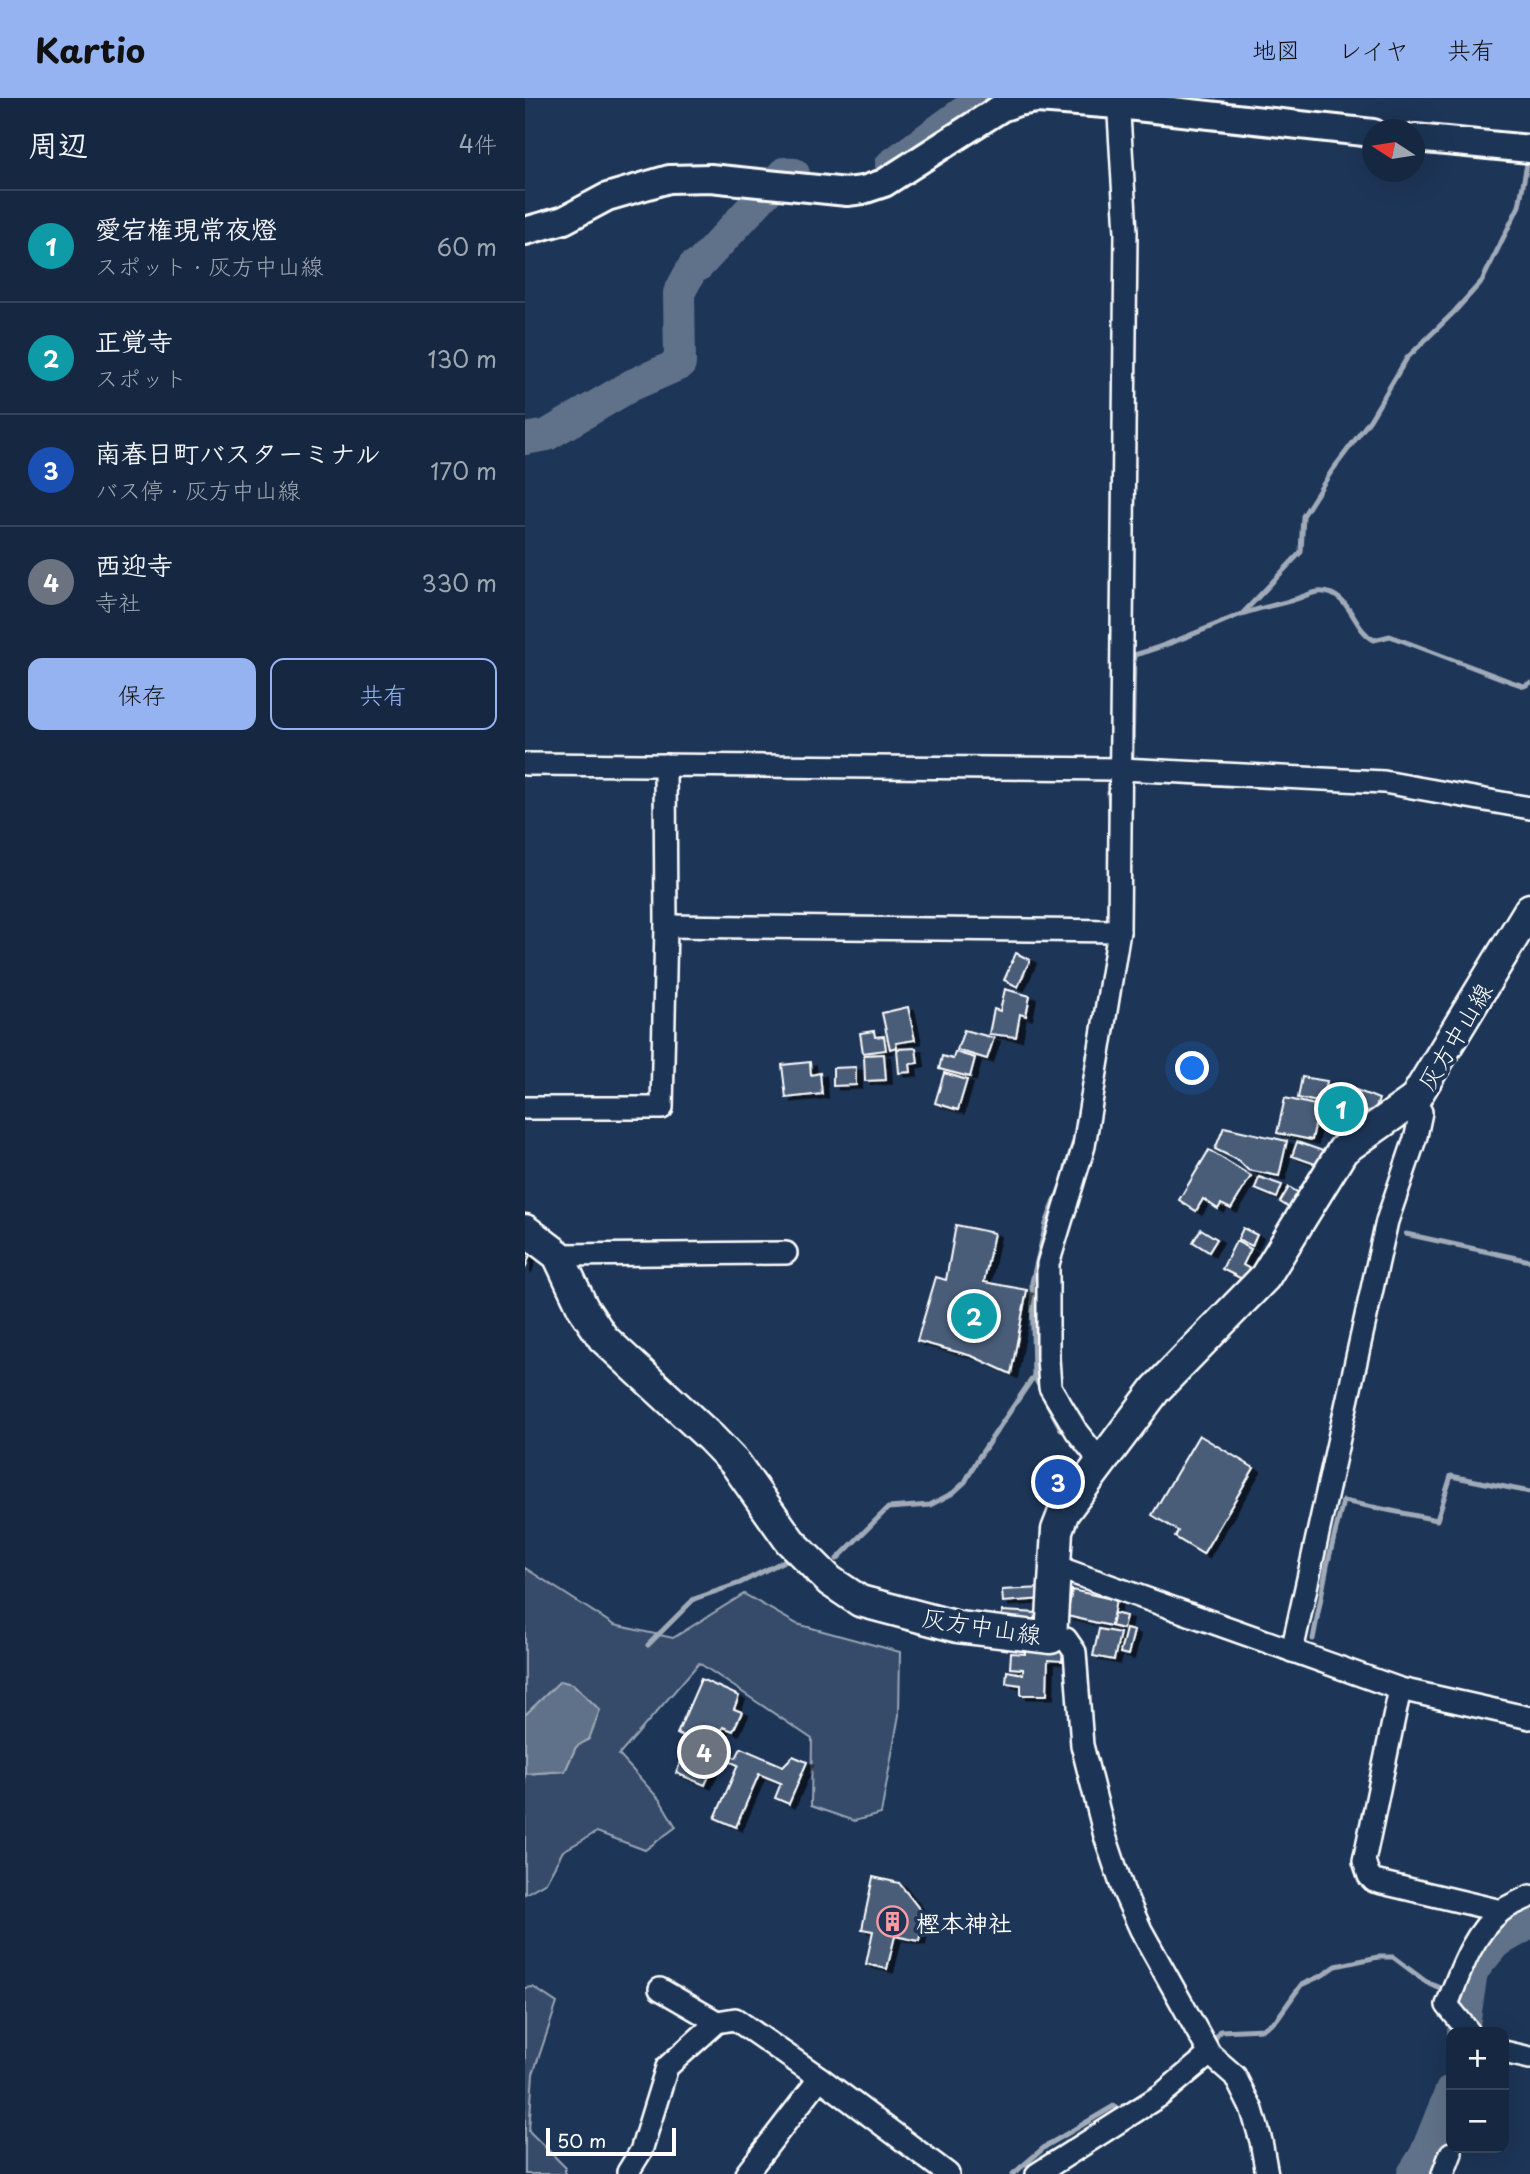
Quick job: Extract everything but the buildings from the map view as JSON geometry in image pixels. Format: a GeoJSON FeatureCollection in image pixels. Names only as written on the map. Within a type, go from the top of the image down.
{"type":"FeatureCollection","features":[{"type":"Feature","properties":{"kind":"main road","name":"灰方中山線"},"geometry":{"type":"LineString","coordinates":[[525,1230],[558,1255],[583,1308],[603,1338],[735,1463],[790,1541],[830,1581],[860,1601],[958,1627],[1051,1638],[1054,1566],[1059,1523],[1064,1512],[1156,1390],[1265,1278],[1343,1150],[1415,1100],[1530,909]]}},
{"type":"Feature","properties":{"kind":"street"},"geometry":{"type":"LineString","coordinates":[[525,232],[564,220],[607,197],[669,179],[710,178],[847,192],[863,190],[884,183],[1001,107],[1037,99],[1118,102],[1362,133]]}},
{"type":"Feature","properties":{"kind":"street"},"geometry":{"type":"LineString","coordinates":[[1097,1465],[1093,1452],[1077,1432],[1050,1387],[1048,1264],[1084,1146],[1119,931],[1126,232],[1118,102]]}},
{"type":"Feature","properties":{"kind":"street"},"geometry":{"type":"LineString","coordinates":[[1425,139],[1530,149]]}},
{"type":"Feature","properties":{"kind":"street"},"geometry":{"type":"LineString","coordinates":[[525,764],[1121,769],[1384,782],[1530,808]]}},
{"type":"Feature","properties":{"kind":"street"},"geometry":{"type":"LineString","coordinates":[[525,1108],[662,1108],[666,926],[664,765]]}},
{"type":"Feature","properties":{"kind":"street"},"geometry":{"type":"LineString","coordinates":[[666,926],[1119,931]]}},
{"type":"Feature","properties":{"kind":"street"},"geometry":{"type":"LineString","coordinates":[[1292,1651],[1387,1221],[1416,1136],[1421,1112],[1415,1100]]}},
{"type":"Feature","properties":{"kind":"street"},"geometry":{"type":"LineString","coordinates":[[558,1255],[786,1254]]}},
{"type":"Feature","properties":{"kind":"street"},"geometry":{"type":"LineString","coordinates":[[1054,1566],[1400,1689],[1530,1718]]}},
{"type":"Feature","properties":{"kind":"street"},"geometry":{"type":"LineString","coordinates":[[1051,1638],[1066,1639],[1075,1652],[1083,1745],[1105,1836],[1123,1890],[1141,1930],[1210,2054],[1235,2076],[1252,2110],[1267,2174]]}},
{"type":"Feature","properties":{"kind":"street"},"geometry":{"type":"LineString","coordinates":[[1400,1689],[1364,1861],[1369,1876],[1374,1881],[1501,1911]]}},
{"type":"Feature","properties":{"kind":"street"},"geometry":{"type":"LineString","coordinates":[[1465,2027],[1447,2005],[1465,1959],[1483,1930],[1501,1911],[1530,1896]]}},
{"type":"Feature","properties":{"kind":"street"},"geometry":{"type":"LineString","coordinates":[[660,1989],[717,2022]]}},
{"type":"Feature","properties":{"kind":"street"},"geometry":{"type":"LineString","coordinates":[[628,2172],[641,2151],[667,2067],[717,2022],[735,2019],[820,2078],[948,2174]]}},
{"type":"Feature","properties":{"kind":"street"},"geometry":{"type":"LineString","coordinates":[[1509,2053],[1530,2058]]}},
{"type":"Feature","properties":{"kind":"street"},"geometry":{"type":"LineString","coordinates":[[1037,2174],[1161,2095],[1210,2054]]}},
{"type":"Feature","properties":{"kind":"street"},"geometry":{"type":"LineString","coordinates":[[746,2174],[820,2078]]}},
{"type":"Feature","properties":{"kind":"street"},"geometry":{"type":"LineString","coordinates":[[1443,2174],[1451,2153]]}},
{"type":"Feature","properties":{"kind":"shaded area"},"geometry":{"type":"Polygon","coordinates":[[[525,1568],[614,1625],[673,1638],[744,1594],[797,1624],[900,1652],[899,1715],[881,1814],[854,1821],[811,1806],[812,1739],[699,1663],[619,1755],[660,1800],[676,1827],[645,1850],[597,1832],[563,1851],[546,1882],[525,1894],[525,1774],[565,1771],[576,1746],[532,1711],[525,1715],[525,1568]]]}},
{"type":"Feature","properties":{"kind":"shaded area"},"geometry":{"type":"Polygon","coordinates":[[[560,1681],[573,1684],[600,1710],[589,1739],[576,1747],[565,1771],[525,1774],[525,1715],[560,1681]]]}},
{"type":"Feature","properties":{"kind":"shaded area"},"geometry":{"type":"Polygon","coordinates":[[[533,1987],[557,2003],[533,2074],[529,2131],[565,2167],[565,2174],[525,2174],[525,1988],[533,1987]]]}},
{"type":"Feature","properties":{"kind":"waterway"},"geometry":{"type":"LineString","coordinates":[[891,165],[983,98]]}},
{"type":"Feature","properties":{"kind":"waterway"},"geometry":{"type":"LineString","coordinates":[[1241,615],[1301,552],[1303,516],[1331,472],[1370,420],[1407,358],[1482,281],[1519,206],[1527,164]]}},
{"type":"Feature","properties":{"kind":"waterway"},"geometry":{"type":"LineString","coordinates":[[525,439],[547,435],[632,385],[680,364],[679,293],[693,267],[698,266],[784,173],[794,174]]}},
{"type":"Feature","properties":{"kind":"waterway"},"geometry":{"type":"LineString","coordinates":[[1132,755],[1134,655],[1246,613],[1318,592],[1327,592],[1339,598],[1362,630],[1374,640],[1390,636],[1509,681],[1524,686],[1530,683]]}},
{"type":"Feature","properties":{"kind":"waterway"},"geometry":{"type":"LineString","coordinates":[[1109,793],[1110,814]]}},
{"type":"Feature","properties":{"kind":"waterway"},"geometry":{"type":"LineString","coordinates":[[1084,1086],[1088,1055]]}},
{"type":"Feature","properties":{"kind":"waterway"},"geometry":{"type":"LineString","coordinates":[[1066,1168],[1076,1134]]}},
{"type":"Feature","properties":{"kind":"waterway"},"geometry":{"type":"LineString","coordinates":[[1042,1392],[1034,1376],[1032,1282],[1046,1224],[1064,1178]]}},
{"type":"Feature","properties":{"kind":"waterway"},"geometry":{"type":"LineString","coordinates":[[1406,1234],[1530,1261]]}},
{"type":"Feature","properties":{"kind":"waterway"},"geometry":{"type":"LineString","coordinates":[[837,1559],[888,1508],[930,1505],[953,1493],[965,1482],[1034,1376]]}},
{"type":"Feature","properties":{"kind":"waterway"},"geometry":{"type":"LineString","coordinates":[[1046,1401],[1061,1429]]}},
{"type":"Feature","properties":{"kind":"waterway"},"geometry":{"type":"LineString","coordinates":[[1313,1639],[1343,1501],[1437,1520],[1451,1476],[1530,1492]]}},
{"type":"Feature","properties":{"kind":"waterway"},"geometry":{"type":"LineString","coordinates":[[648,1645],[694,1599],[740,1583],[792,1557]]}},
{"type":"Feature","properties":{"kind":"waterway"},"geometry":{"type":"LineString","coordinates":[[801,1571],[807,1581]]}},
{"type":"Feature","properties":{"kind":"waterway"},"geometry":{"type":"LineString","coordinates":[[1464,2027],[1472,1971],[1495,1943],[1530,1923]]}},
{"type":"Feature","properties":{"kind":"waterway"},"geometry":{"type":"LineString","coordinates":[[1211,2046],[1220,2031],[1263,2029],[1277,2019],[1301,1985],[1336,1966],[1378,1957],[1393,1957],[1425,1981],[1446,1991]]}},
{"type":"Feature","properties":{"kind":"waterway"},"geometry":{"type":"LineString","coordinates":[[1455,1995],[1467,2001]]}},
{"type":"Feature","properties":{"kind":"waterway"},"geometry":{"type":"LineString","coordinates":[[1413,2174],[1425,2155],[1446,2103]]}},
{"type":"Feature","properties":{"kind":"waterway"},"geometry":{"type":"LineString","coordinates":[[1013,2174],[1046,2146],[1114,2106],[1123,2112]]}},
{"type":"Feature","properties":{"kind":"place","name":"愛宕権現常夜燈"},"geometry":{"type":"Point","coordinates":[1341,1109]}},
{"type":"Feature","properties":{"kind":"place","name":"正覚寺"},"geometry":{"type":"Point","coordinates":[974,1316]}},
{"type":"Feature","properties":{"kind":"place","name":"南春日町バスターミナル"},"geometry":{"type":"Point","coordinates":[1058,1482]}},
{"type":"Feature","properties":{"kind":"place","name":"西迎寺"},"geometry":{"type":"Point","coordinates":[704,1752]}},
{"type":"Feature","properties":{"kind":"place","name":"樫本神社"},"geometry":{"type":"Point","coordinates":[893,1922]}}]}
